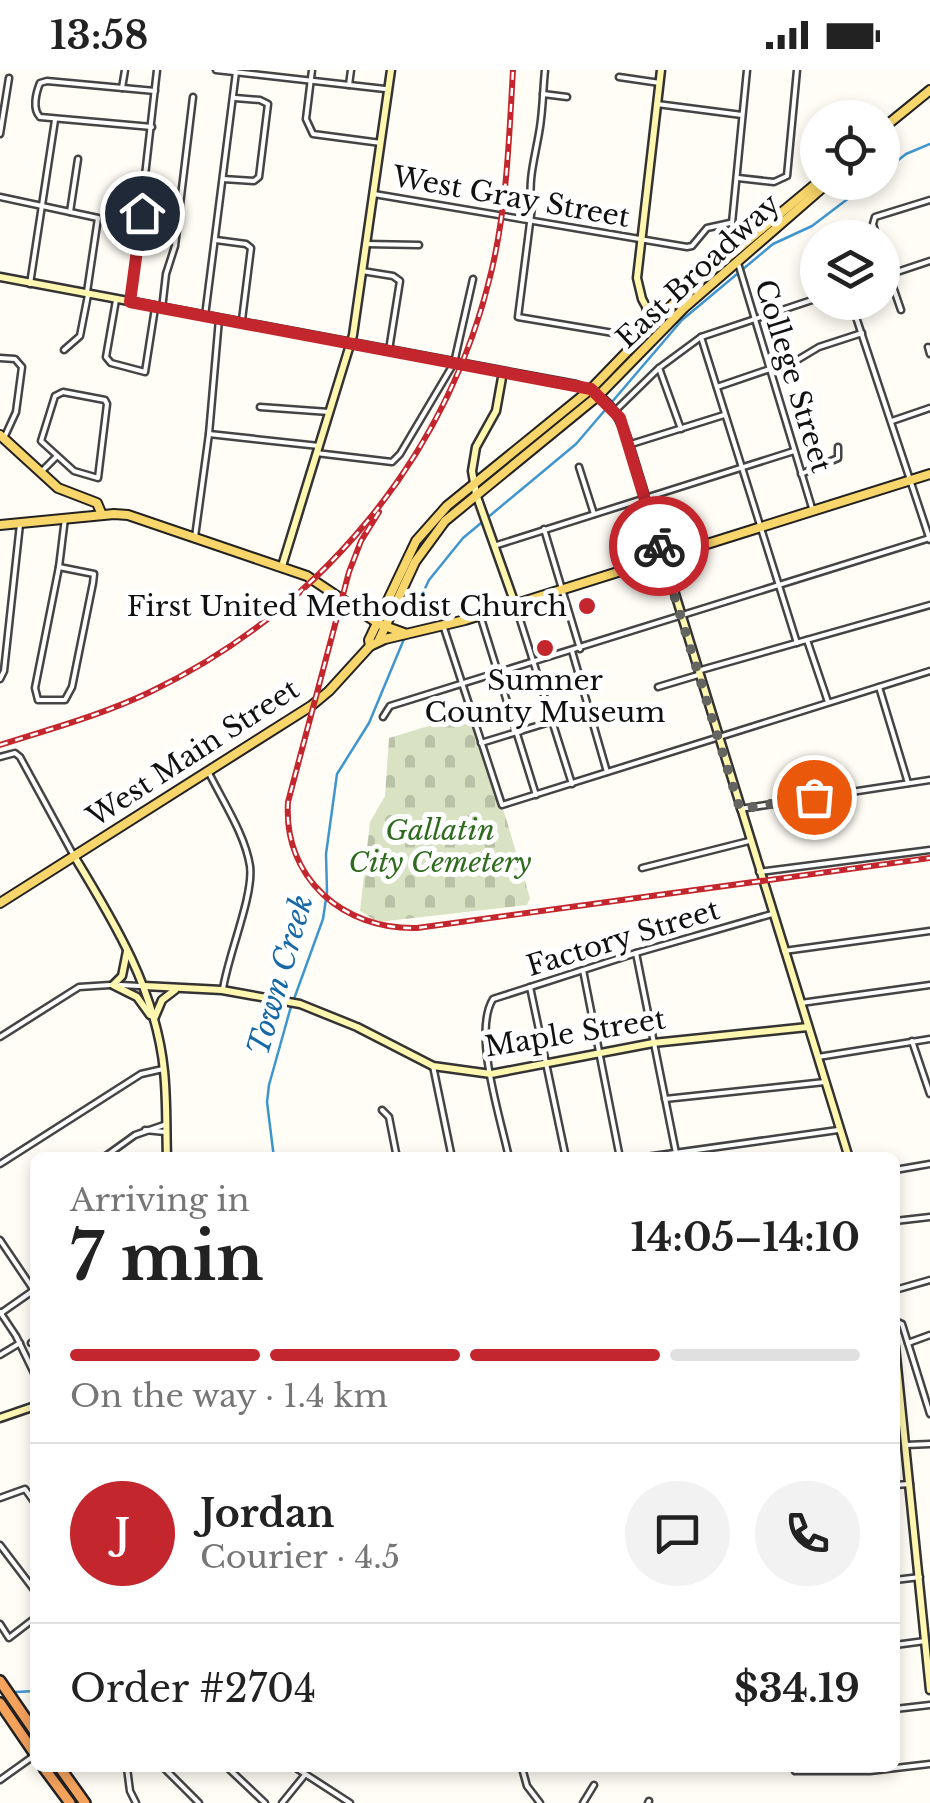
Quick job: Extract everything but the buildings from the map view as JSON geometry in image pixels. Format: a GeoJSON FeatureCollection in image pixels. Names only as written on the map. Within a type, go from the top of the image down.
{"type":"FeatureCollection","features":[{"type":"Feature","properties":{"kind":"highway"},"geometry":{"type":"LineString","coordinates":[[0,1681],[30,1725]]}},
{"type":"Feature","properties":{"kind":"highway"},"geometry":{"type":"LineString","coordinates":[[0,1704],[30,1748]]}},
{"type":"Feature","properties":{"kind":"highway"},"geometry":{"type":"LineString","coordinates":[[47,1772],[70,1803]]}},
{"type":"Feature","properties":{"kind":"highway"},"geometry":{"type":"LineString","coordinates":[[63,1772],[85,1803]]}},
{"type":"Feature","properties":{"kind":"main road"},"geometry":{"type":"LineString","coordinates":[[900,117],[930,90]]}},
{"type":"Feature","properties":{"kind":"main road","name":"East Broadway"},"geometry":{"type":"LineString","coordinates":[[598,395],[800,199]]}},
{"type":"Feature","properties":{"kind":"main road","name":"East Broadway"},"geometry":{"type":"LineString","coordinates":[[598,395],[666,311],[737,260],[808,200]]}},
{"type":"Feature","properties":{"kind":"main road"},"geometry":{"type":"LineString","coordinates":[[647,308],[655,322]]}},
{"type":"Feature","properties":{"kind":"main road"},"geometry":{"type":"LineString","coordinates":[[598,395],[447,506],[418,547],[383,625],[369,640],[373,645],[930,474]]}},
{"type":"Feature","properties":{"kind":"main road"},"geometry":{"type":"LineString","coordinates":[[2,437],[64,492],[97,503],[102,515]]}},
{"type":"Feature","properties":{"kind":"main road"},"geometry":{"type":"LineString","coordinates":[[0,526],[128,515],[282,566],[314,580],[383,625],[404,634]]}},
{"type":"Feature","properties":{"kind":"main road","name":"West Main Street"},"geometry":{"type":"LineString","coordinates":[[0,903],[325,695],[373,645]]}},
{"type":"Feature","properties":{"kind":"street"},"geometry":{"type":"LineString","coordinates":[[122,88],[126,70]]}},
{"type":"Feature","properties":{"kind":"street"},"geometry":{"type":"LineString","coordinates":[[130,302],[157,70]]}},
{"type":"Feature","properties":{"kind":"street"},"geometry":{"type":"LineString","coordinates":[[216,70],[262,72],[388,90]]}},
{"type":"Feature","properties":{"kind":"street"},"geometry":{"type":"LineString","coordinates":[[312,70],[306,119],[313,134],[381,143]]}},
{"type":"Feature","properties":{"kind":"street"},"geometry":{"type":"LineString","coordinates":[[349,86],[351,70]]}},
{"type":"Feature","properties":{"kind":"street"},"geometry":{"type":"LineString","coordinates":[[282,566],[351,343],[391,70]]}},
{"type":"Feature","properties":{"kind":"street"},"geometry":{"type":"LineString","coordinates":[[545,70],[518,317],[638,341]]}},
{"type":"Feature","properties":{"kind":"street"},"geometry":{"type":"LineString","coordinates":[[661,70],[637,285],[647,308],[666,311]]}},
{"type":"Feature","properties":{"kind":"street","name":"College Street"},"geometry":{"type":"LineString","coordinates":[[747,70],[732,237],[768,370],[813,512]]}},
{"type":"Feature","properties":{"kind":"street"},"geometry":{"type":"LineString","coordinates":[[738,178],[774,182],[787,176],[797,70]]}},
{"type":"Feature","properties":{"kind":"street"},"geometry":{"type":"LineString","coordinates":[[205,316],[236,72]]}},
{"type":"Feature","properties":{"kind":"street"},"geometry":{"type":"LineString","coordinates":[[0,134],[8,78]]}},
{"type":"Feature","properties":{"kind":"street"},"geometry":{"type":"LineString","coordinates":[[619,78],[660,83]]}},
{"type":"Feature","properties":{"kind":"street"},"geometry":{"type":"LineString","coordinates":[[152,127],[40,117],[36,110],[38,85],[43,81],[155,91]]}},
{"type":"Feature","properties":{"kind":"street"},"geometry":{"type":"LineString","coordinates":[[543,94],[567,98]]}},
{"type":"Feature","properties":{"kind":"street"},"geometry":{"type":"LineString","coordinates":[[116,300],[106,357],[111,364],[145,372],[166,274],[176,246],[193,97]]}},
{"type":"Feature","properties":{"kind":"street"},"geometry":{"type":"LineString","coordinates":[[223,180],[254,181],[259,176],[268,104],[234,98]]}},
{"type":"Feature","properties":{"kind":"street"},"geometry":{"type":"LineString","coordinates":[[657,104],[744,116]]}},
{"type":"Feature","properties":{"kind":"street"},"geometry":{"type":"LineString","coordinates":[[30,284],[55,119]]}},
{"type":"Feature","properties":{"kind":"street"},"geometry":{"type":"LineString","coordinates":[[70,212],[78,159]]}},
{"type":"Feature","properties":{"kind":"street","name":"West Gray Street"},"geometry":{"type":"LineString","coordinates":[[374,194],[687,247],[707,228],[732,223]]}},
{"type":"Feature","properties":{"kind":"street"},"geometry":{"type":"LineString","coordinates":[[0,197],[98,218],[80,336],[64,350]]}},
{"type":"Feature","properties":{"kind":"street"},"geometry":{"type":"LineString","coordinates":[[874,220],[930,200]]}},
{"type":"Feature","properties":{"kind":"street"},"geometry":{"type":"LineString","coordinates":[[216,240],[251,248],[241,323]]}},
{"type":"Feature","properties":{"kind":"street"},"geometry":{"type":"LineString","coordinates":[[366,244],[419,245]]}},
{"type":"Feature","properties":{"kind":"street"},"geometry":{"type":"LineString","coordinates":[[900,272],[930,262]]}},
{"type":"Feature","properties":{"kind":"street"},"geometry":{"type":"LineString","coordinates":[[362,271],[400,281],[389,350]]}},
{"type":"Feature","properties":{"kind":"street"},"geometry":{"type":"LineString","coordinates":[[0,277],[503,372],[598,395],[614,409],[847,1152]]}},
{"type":"Feature","properties":{"kind":"street"},"geometry":{"type":"LineString","coordinates":[[210,434],[392,462],[454,363],[473,279]]}},
{"type":"Feature","properties":{"kind":"street"},"geometry":{"type":"LineString","coordinates":[[614,409],[658,368],[701,337],[800,304]]}},
{"type":"Feature","properties":{"kind":"street"},"geometry":{"type":"LineString","coordinates":[[195,537],[210,434],[219,319]]}},
{"type":"Feature","properties":{"kind":"street"},"geometry":{"type":"LineString","coordinates":[[382,717],[390,706],[930,539],[857,320]]}},
{"type":"Feature","properties":{"kind":"street"},"geometry":{"type":"LineString","coordinates":[[655,322],[666,326]]}},
{"type":"Feature","properties":{"kind":"street"},"geometry":{"type":"LineString","coordinates":[[717,387],[862,333]]}},
{"type":"Feature","properties":{"kind":"street"},"geometry":{"type":"LineString","coordinates":[[701,337],[797,643]]}},
{"type":"Feature","properties":{"kind":"street"},"geometry":{"type":"LineString","coordinates":[[928,347],[930,354]]}},
{"type":"Feature","properties":{"kind":"street"},"geometry":{"type":"LineString","coordinates":[[0,358],[14,358],[22,367],[18,404],[10,428],[2,437]]}},
{"type":"Feature","properties":{"kind":"street"},"geometry":{"type":"LineString","coordinates":[[658,368],[681,429]]}},
{"type":"Feature","properties":{"kind":"street"},"geometry":{"type":"LineString","coordinates":[[503,372],[496,411],[476,448],[475,489],[572,784]]}},
{"type":"Feature","properties":{"kind":"street"},"geometry":{"type":"LineString","coordinates":[[57,394],[105,400],[100,477],[80,475],[56,458],[41,441],[57,394]]}},
{"type":"Feature","properties":{"kind":"street"},"geometry":{"type":"LineString","coordinates":[[260,407],[330,412]]}},
{"type":"Feature","properties":{"kind":"street"},"geometry":{"type":"LineString","coordinates":[[892,420],[930,408]]}},
{"type":"Feature","properties":{"kind":"street"},"geometry":{"type":"LineString","coordinates":[[628,445],[725,415]]}},
{"type":"Feature","properties":{"kind":"street"},"geometry":{"type":"LineString","coordinates":[[800,474],[838,458],[838,447]]}},
{"type":"Feature","properties":{"kind":"street"},"geometry":{"type":"LineString","coordinates":[[494,546],[794,452]]}},
{"type":"Feature","properties":{"kind":"street"},"geometry":{"type":"LineString","coordinates":[[42,471],[56,458]]}},
{"type":"Feature","properties":{"kind":"street"},"geometry":{"type":"LineString","coordinates":[[579,466],[594,514]]}},
{"type":"Feature","properties":{"kind":"street"},"geometry":{"type":"LineString","coordinates":[[59,568],[94,574],[93,582],[72,687],[64,700],[38,700],[35,688],[65,518]]}},
{"type":"Feature","properties":{"kind":"street"},"geometry":{"type":"LineString","coordinates":[[654,531],[682,522],[690,547]]}},
{"type":"Feature","properties":{"kind":"street"},"geometry":{"type":"LineString","coordinates":[[0,679],[20,524]]}},
{"type":"Feature","properties":{"kind":"street"},"geometry":{"type":"LineString","coordinates":[[544,529],[580,648]]}},
{"type":"Feature","properties":{"kind":"street"},"geometry":{"type":"LineString","coordinates":[[658,687],[930,605]]}},
{"type":"Feature","properties":{"kind":"street"},"geometry":{"type":"LineString","coordinates":[[480,615],[536,795]]}},
{"type":"Feature","properties":{"kind":"street"},"geometry":{"type":"LineString","coordinates":[[444,626],[502,806],[930,671]]}},
{"type":"Feature","properties":{"kind":"street"},"geometry":{"type":"LineString","coordinates":[[807,640],[829,702]]}},
{"type":"Feature","properties":{"kind":"street"},"geometry":{"type":"LineString","coordinates":[[572,652],[607,772]]}},
{"type":"Feature","properties":{"kind":"street"},"geometry":{"type":"LineString","coordinates":[[879,687],[908,783]]}},
{"type":"Feature","properties":{"kind":"street"},"geometry":{"type":"LineString","coordinates":[[481,744],[589,710]]}},
{"type":"Feature","properties":{"kind":"street"},"geometry":{"type":"LineString","coordinates":[[0,757],[15,753],[20,756],[111,916],[144,986],[164,1069],[167,1152]]}},
{"type":"Feature","properties":{"kind":"street"},"geometry":{"type":"LineString","coordinates":[[208,772],[237,830],[250,869],[249,888],[222,990]]}},
{"type":"Feature","properties":{"kind":"street"},"geometry":{"type":"LineString","coordinates":[[740,809],[930,780]]}},
{"type":"Feature","properties":{"kind":"street"},"geometry":{"type":"LineString","coordinates":[[642,868],[749,841]]}},
{"type":"Feature","properties":{"kind":"street"},"geometry":{"type":"LineString","coordinates":[[759,872],[930,850]]}},
{"type":"Feature","properties":{"kind":"street","name":"Factory Street"},"geometry":{"type":"LineString","coordinates":[[491,1074],[486,1042],[489,1004],[498,996],[772,914]]}},
{"type":"Feature","properties":{"kind":"street"},"geometry":{"type":"LineString","coordinates":[[784,951],[930,931]]}},
{"type":"Feature","properties":{"kind":"street"},"geometry":{"type":"LineString","coordinates":[[113,985],[124,971],[128,950]]}},
{"type":"Feature","properties":{"kind":"street"},"geometry":{"type":"LineString","coordinates":[[636,953],[676,1152]]}},
{"type":"Feature","properties":{"kind":"street"},"geometry":{"type":"LineString","coordinates":[[582,970],[619,1152]]}},
{"type":"Feature","properties":{"kind":"street"},"geometry":{"type":"LineString","coordinates":[[113,985],[140,1000],[153,1020]]}},
{"type":"Feature","properties":{"kind":"street"},"geometry":{"type":"LineString","coordinates":[[800,1003],[930,985]]}},
{"type":"Feature","properties":{"kind":"street"},"geometry":{"type":"LineString","coordinates":[[0,1037],[78,987],[144,986]]}},
{"type":"Feature","properties":{"kind":"street","name":"Maple Street"},"geometry":{"type":"LineString","coordinates":[[144,986],[222,990],[286,1000],[315,1008],[433,1066],[491,1074],[653,1043],[808,1027]]}},
{"type":"Feature","properties":{"kind":"street"},"geometry":{"type":"LineString","coordinates":[[530,987],[565,1152]]}},
{"type":"Feature","properties":{"kind":"street"},"geometry":{"type":"LineString","coordinates":[[153,1020],[162,1000],[178,988]]}},
{"type":"Feature","properties":{"kind":"street"},"geometry":{"type":"LineString","coordinates":[[818,1057],[930,1039]]}},
{"type":"Feature","properties":{"kind":"street"},"geometry":{"type":"LineString","coordinates":[[912,1042],[930,1094]]}},
{"type":"Feature","properties":{"kind":"street"},"geometry":{"type":"LineString","coordinates":[[433,1066],[451,1152]]}},
{"type":"Feature","properties":{"kind":"street"},"geometry":{"type":"LineString","coordinates":[[0,1164],[141,1074],[164,1069]]}},
{"type":"Feature","properties":{"kind":"street"},"geometry":{"type":"LineString","coordinates":[[491,1074],[507,1152]]}},
{"type":"Feature","properties":{"kind":"street"},"geometry":{"type":"LineString","coordinates":[[665,1098],[826,1082]]}},
{"type":"Feature","properties":{"kind":"street"},"geometry":{"type":"LineString","coordinates":[[382,1110],[389,1117],[395,1152]]}},
{"type":"Feature","properties":{"kind":"street"},"geometry":{"type":"LineString","coordinates":[[112,1152],[146,1130],[166,1128]]}},
{"type":"Feature","properties":{"kind":"street"},"geometry":{"type":"LineString","coordinates":[[690,1152],[840,1130]]}},
{"type":"Feature","properties":{"kind":"street"},"geometry":{"type":"LineString","coordinates":[[900,1169],[930,1164]]}},
{"type":"Feature","properties":{"kind":"street"},"geometry":{"type":"LineString","coordinates":[[900,1221],[930,1217]]}},
{"type":"Feature","properties":{"kind":"street"},"geometry":{"type":"LineString","coordinates":[[0,1240],[30,1284]]}},
{"type":"Feature","properties":{"kind":"street"},"geometry":{"type":"LineString","coordinates":[[900,1289],[930,1280]]}},
{"type":"Feature","properties":{"kind":"street"},"geometry":{"type":"LineString","coordinates":[[30,1293],[0,1312],[30,1364]]}},
{"type":"Feature","properties":{"kind":"street"},"geometry":{"type":"LineString","coordinates":[[900,1323],[930,1414]]}},
{"type":"Feature","properties":{"kind":"street"},"geometry":{"type":"LineString","coordinates":[[908,1342],[930,1335]]}},
{"type":"Feature","properties":{"kind":"street"},"geometry":{"type":"LineString","coordinates":[[0,1355],[20,1342]]}},
{"type":"Feature","properties":{"kind":"street"},"geometry":{"type":"LineString","coordinates":[[900,1398],[930,1690]]}},
{"type":"Feature","properties":{"kind":"street"},"geometry":{"type":"LineString","coordinates":[[0,1418],[30,1408]]}},
{"type":"Feature","properties":{"kind":"street"},"geometry":{"type":"LineString","coordinates":[[906,1444],[930,1444]]}},
{"type":"Feature","properties":{"kind":"street"},"geometry":{"type":"LineString","coordinates":[[900,1485],[910,1484]]}},
{"type":"Feature","properties":{"kind":"street"},"geometry":{"type":"LineString","coordinates":[[0,1498],[26,1489],[30,1495]]}},
{"type":"Feature","properties":{"kind":"street"},"geometry":{"type":"LineString","coordinates":[[0,1545],[30,1584]]}},
{"type":"Feature","properties":{"kind":"street"},"geometry":{"type":"LineString","coordinates":[[900,1579],[920,1577]]}},
{"type":"Feature","properties":{"kind":"street"},"geometry":{"type":"LineString","coordinates":[[0,1624],[9,1638],[30,1622]]}},
{"type":"Feature","properties":{"kind":"street"},"geometry":{"type":"LineString","coordinates":[[900,1644],[925,1641]]}},
{"type":"Feature","properties":{"kind":"street"},"geometry":{"type":"LineString","coordinates":[[900,1708],[930,1705]]}},
{"type":"Feature","properties":{"kind":"street"},"geometry":{"type":"LineString","coordinates":[[0,1780],[30,1759]]}},
{"type":"Feature","properties":{"kind":"street"},"geometry":{"type":"LineString","coordinates":[[900,1768],[930,1764]]}},
{"type":"Feature","properties":{"kind":"street"},"geometry":{"type":"LineString","coordinates":[[128,1772],[136,1803]]}},
{"type":"Feature","properties":{"kind":"street"},"geometry":{"type":"LineString","coordinates":[[168,1772],[199,1803]]}},
{"type":"Feature","properties":{"kind":"street"},"geometry":{"type":"LineString","coordinates":[[232,1772],[266,1803]]}},
{"type":"Feature","properties":{"kind":"street"},"geometry":{"type":"LineString","coordinates":[[300,1772],[350,1803]]}},
{"type":"Feature","properties":{"kind":"street"},"geometry":{"type":"LineString","coordinates":[[523,1772],[527,1786],[540,1803]]}},
{"type":"Feature","properties":{"kind":"street"},"geometry":{"type":"LineString","coordinates":[[282,1803],[304,1776]]}},
{"type":"Feature","properties":{"kind":"street"},"geometry":{"type":"LineString","coordinates":[[584,1803],[594,1785]]}},
{"type":"Feature","properties":{"kind":"green space","name":"Gallatin City Cemetery"},"geometry":{"type":"Polygon","coordinates":[[[468,714],[504,812],[530,898],[527,905],[378,922],[360,911],[370,822],[385,796],[389,738],[468,714]]]}},
{"type":"Feature","properties":{"kind":"waterway","name":"Town Creek"},"geometry":{"type":"LineString","coordinates":[[900,159],[930,144]]}},
{"type":"Feature","properties":{"kind":"waterway","name":"Town Creek"},"geometry":{"type":"LineString","coordinates":[[420,599],[429,580],[463,538],[576,444],[682,320],[773,244],[812,226],[846,200]]}},
{"type":"Feature","properties":{"kind":"waterway","name":"Town Creek"},"geometry":{"type":"LineString","coordinates":[[273,1152],[267,1102],[269,1085],[290,1010],[323,919],[326,854],[337,774],[369,723],[404,639]]}},
{"type":"Feature","properties":{"kind":"waterway","name":"Town Creek"},"geometry":{"type":"LineString","coordinates":[[16,1692],[30,1691]]}},
{"type":"Feature","properties":{"kind":"railway"},"geometry":{"type":"LineString","coordinates":[[0,745],[132,700],[212,658],[269,618],[321,572],[368,521],[409,465],[443,405],[471,340],[501,223],[513,70]]}},
{"type":"Feature","properties":{"kind":"railway"},"geometry":{"type":"LineString","coordinates":[[379,512],[361,541],[349,572],[288,802],[289,829],[307,876],[342,909],[365,920],[417,928],[930,858]]}},
{"type":"Feature","properties":{"kind":"way so far"},"geometry":{"type":"LineString","coordinates":[[659,546],[740,809],[814,797]]}},
{"type":"Feature","properties":{"kind":"place","name":"First United Methodist Church"},"geometry":{"type":"Point","coordinates":[587,606]}},
{"type":"Feature","properties":{"kind":"place","name":"Sumner County Museum"},"geometry":{"type":"Point","coordinates":[545,648]}},
{"type":"Feature","properties":{"kind":"route"},"geometry":{"type":"LineString","coordinates":[[142,213],[130,302],[591,389],[620,418],[659,546]]}}]}
